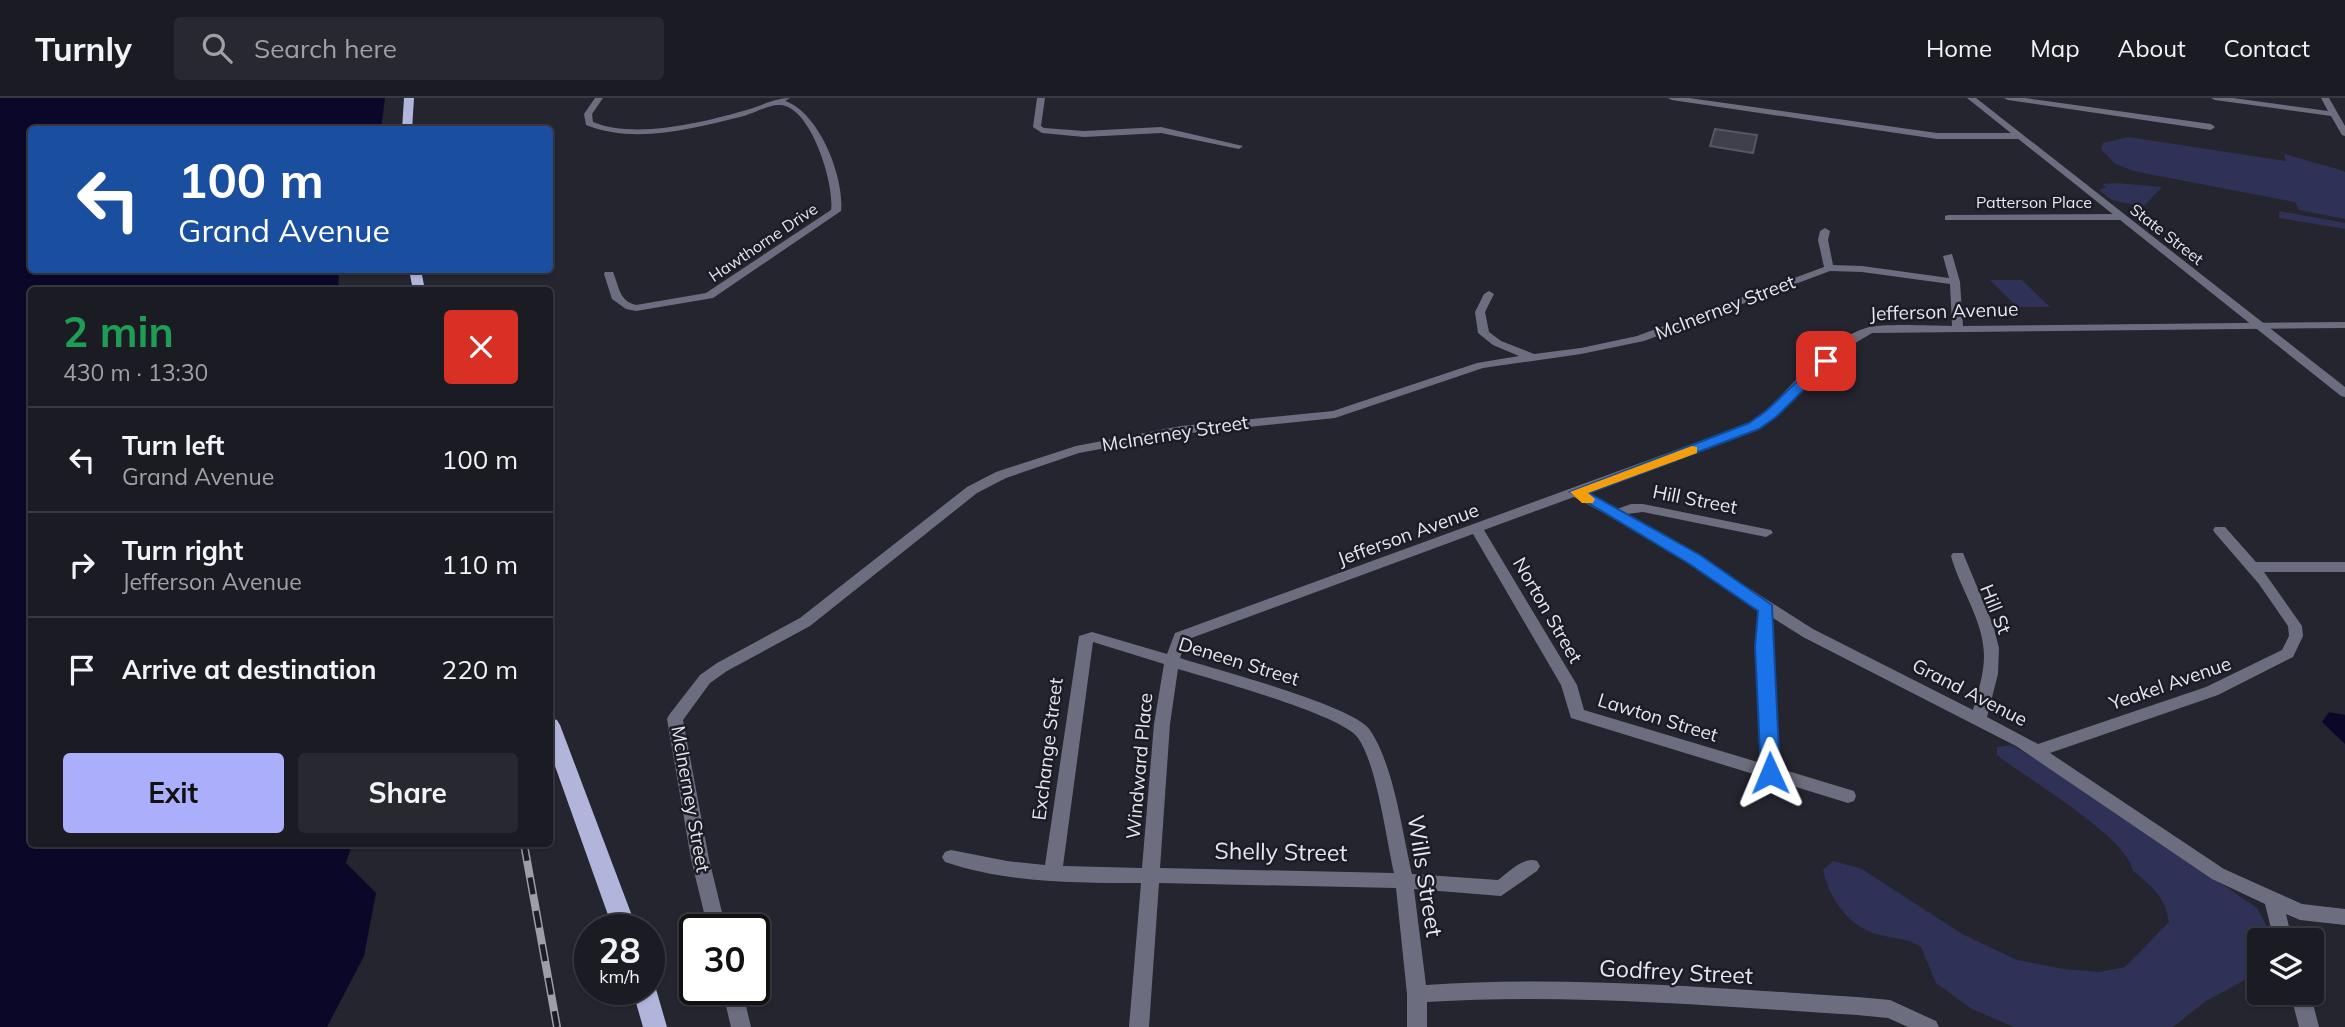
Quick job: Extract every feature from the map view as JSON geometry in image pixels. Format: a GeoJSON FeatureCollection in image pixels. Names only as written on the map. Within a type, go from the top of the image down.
{"type":"FeatureCollection","features":[{"type":"Feature","properties":{"kind":"main road"},"geometry":{"type":"LineString","coordinates":[[407,126],[409,98]]}},
{"type":"Feature","properties":{"kind":"main road"},"geometry":{"type":"LineString","coordinates":[[553,733],[619,914]]}},
{"type":"Feature","properties":{"kind":"main road"},"geometry":{"type":"LineString","coordinates":[[649,1005],[655,1027]]}},
{"type":"Feature","properties":{"kind":"street"},"geometry":{"type":"LineString","coordinates":[[599,98],[588,114],[589,123],[601,130],[620,132],[681,125],[755,111],[783,100]]}},
{"type":"Feature","properties":{"kind":"street"},"geometry":{"type":"LineString","coordinates":[[1041,98],[1037,127],[1041,130],[1084,134],[1161,130],[1239,146]]}},
{"type":"Feature","properties":{"kind":"street"},"geometry":{"type":"LineString","coordinates":[[1672,98],[1937,136],[2018,136]]}},
{"type":"Feature","properties":{"kind":"street","name":"State Street"},"geometry":{"type":"LineString","coordinates":[[1970,98],[2345,393]]}},
{"type":"Feature","properties":{"kind":"street"},"geometry":{"type":"LineString","coordinates":[[2008,98],[2211,127]]}},
{"type":"Feature","properties":{"kind":"street"},"geometry":{"type":"LineString","coordinates":[[2215,98],[2334,114]]}},
{"type":"Feature","properties":{"kind":"street"},"geometry":{"type":"LineString","coordinates":[[2325,98],[2345,133]]}},
{"type":"Feature","properties":{"kind":"street","name":"Hawthorne Drive"},"geometry":{"type":"LineString","coordinates":[[609,274],[617,299],[630,307],[701,298],[722,290],[836,211],[838,204],[830,165],[798,110],[783,100]]}},
{"type":"Feature","properties":{"kind":"street","name":"Patterson Place"},"geometry":{"type":"LineString","coordinates":[[1948,218],[2120,217]]}},
{"type":"Feature","properties":{"kind":"street"},"geometry":{"type":"LineString","coordinates":[[1825,231],[1823,240],[1829,268]]}},
{"type":"Feature","properties":{"kind":"street"},"geometry":{"type":"LineString","coordinates":[[1948,256],[1955,282],[1958,328]]}},
{"type":"Feature","properties":{"kind":"street","name":"McInerney Street"},"geometry":{"type":"LineString","coordinates":[[714,914],[700,859],[675,719],[705,679],[805,622],[971,490],[1021,467],[1076,450],[1181,430],[1335,414],[1481,365],[1613,345],[1662,332],[1829,268],[1863,269],[1955,282]]}},
{"type":"Feature","properties":{"kind":"street"},"geometry":{"type":"LineString","coordinates":[[1489,294],[1480,312],[1484,333],[1497,342],[1534,358]]}},
{"type":"Feature","properties":{"kind":"street","name":"Jefferson Avenue"},"geometry":{"type":"LineString","coordinates":[[1172,661],[1178,641],[1184,635],[1754,426],[1771,414],[1844,343],[1860,333],[1877,329],[2345,325]]}},
{"type":"Feature","properties":{"kind":"street","name":"Grand Avenue"},"geometry":{"type":"LineString","coordinates":[[1577,492],[1694,559],[1767,608],[1832,646],[1979,718],[2037,751],[2218,874],[2300,912],[2345,917]]}},
{"type":"Feature","properties":{"kind":"street","name":"Hill Street"},"geometry":{"type":"LineString","coordinates":[[1616,514],[1631,508],[1643,508],[1766,533]]}},
{"type":"Feature","properties":{"kind":"street","name":"Norton Street"},"geometry":{"type":"LineString","coordinates":[[1477,529],[1563,674],[1574,697],[1577,714]]}},
{"type":"Feature","properties":{"kind":"street","name":"Yeakel Avenue"},"geometry":{"type":"LineString","coordinates":[[2037,751],[2212,691],[2288,653],[2296,636],[2295,626],[2253,568],[2220,530]]}},
{"type":"Feature","properties":{"kind":"street","name":"Hill St"},"geometry":{"type":"LineString","coordinates":[[1958,556],[1963,578],[1985,625],[1991,649],[1991,669],[1979,718]]}},
{"type":"Feature","properties":{"kind":"street"},"geometry":{"type":"LineString","coordinates":[[2253,568],[2345,567]]}},
{"type":"Feature","properties":{"kind":"street"},"geometry":{"type":"LineString","coordinates":[[1767,608],[1763,647],[1770,773]]}},
{"type":"Feature","properties":{"kind":"street","name":"Deneen Street"},"geometry":{"type":"LineString","coordinates":[[1092,637],[1309,703],[1350,721],[1367,736]]}},
{"type":"Feature","properties":{"kind":"street","name":"Exchange Street"},"geometry":{"type":"LineString","coordinates":[[1053,871],[1081,648],[1084,640],[1092,637]]}},
{"type":"Feature","properties":{"kind":"street","name":"Windward Place"},"geometry":{"type":"LineString","coordinates":[[1139,1027],[1156,776],[1172,661]]}},
{"type":"Feature","properties":{"kind":"street","name":"Lawton Street"},"geometry":{"type":"LineString","coordinates":[[1577,714],[1848,796]]}},
{"type":"Feature","properties":{"kind":"street","name":"Wills Street"},"geometry":{"type":"LineString","coordinates":[[1367,736],[1377,758],[1404,878],[1417,994],[1417,1027]]}},
{"type":"Feature","properties":{"kind":"street","name":"Shelly Street"},"geometry":{"type":"LineString","coordinates":[[951,857],[1022,869],[1053,871],[1404,878],[1501,888],[1531,866]]}},
{"type":"Feature","properties":{"kind":"street"},"geometry":{"type":"LineString","coordinates":[[2274,902],[2280,928]]}},
{"type":"Feature","properties":{"kind":"street","name":"Godfrey Street"},"geometry":{"type":"LineString","coordinates":[[1417,994],[1471,989],[1577,991],[1857,1006],[1890,1009],[1930,1027]]}},
{"type":"Feature","properties":{"kind":"street"},"geometry":{"type":"LineString","coordinates":[[736,1005],[741,1027]]}},
{"type":"Feature","properties":{"kind":"street"},"geometry":{"type":"LineString","coordinates":[[2303,1005],[2309,1027]]}},
{"type":"Feature","properties":{"kind":"shaded area"},"geometry":{"type":"Polygon","coordinates":[[[0,98],[385,98],[381,126],[28,126],[28,273],[339,273],[338,287],[28,287],[28,847],[351,847],[346,863],[376,893],[364,956],[327,1027],[0,1027],[0,98]]]}},
{"type":"Feature","properties":{"kind":"shaded area"},"geometry":{"type":"Polygon","coordinates":[[[2128,137],[2286,161],[2284,154],[2341,170],[2345,172],[2345,219],[2299,210],[2295,202],[2133,171],[2114,163],[2101,149],[2103,143],[2128,137]]]}},
{"type":"Feature","properties":{"kind":"shaded area"},"geometry":{"type":"Polygon","coordinates":[[[2102,184],[2162,187],[2143,207],[2112,200],[2099,190],[2106,187],[2102,184]]]}},
{"type":"Feature","properties":{"kind":"shaded area"},"geometry":{"type":"Polygon","coordinates":[[[2279,211],[2345,223],[2345,229],[2279,218],[2279,211]]]}},
{"type":"Feature","properties":{"kind":"shaded area"},"geometry":{"type":"Polygon","coordinates":[[[1990,280],[2022,280],[2050,307],[2017,307],[1990,280]]]}},
{"type":"Feature","properties":{"kind":"shaded area"},"geometry":{"type":"Polygon","coordinates":[[[2329,712],[2345,715],[2345,744],[2322,722],[2329,712]]]}},
{"type":"Feature","properties":{"kind":"shaded area"},"geometry":{"type":"Polygon","coordinates":[[[2012,745],[2062,775],[2257,908],[2267,928],[2247,928],[2247,979],[2206,1001],[2173,1027],[2014,1027],[1972,1009],[1936,983],[1921,947],[1868,931],[1852,920],[1838,905],[1825,879],[1823,870],[1833,861],[1862,869],[1962,934],[2017,960],[2064,969],[2099,972],[2125,967],[2169,922],[2161,899],[2152,887],[2133,871],[2127,857],[2114,842],[2074,809],[1997,755],[1997,747],[2012,745]]]}},
{"type":"Feature","properties":{"kind":"building"},"geometry":{"type":"Polygon","coordinates":[[[1715,129],[1757,135],[1753,153],[1710,146],[1715,129]]]}},
{"type":"Feature","properties":{"kind":"railway"},"geometry":{"type":"LineString","coordinates":[[525,847],[557,1027]]}},
{"type":"Feature","properties":{"kind":"slow traffic"},"geometry":{"type":"LineString","coordinates":[[1588,499],[1577,492],[1692,450]]}},
{"type":"Feature","properties":{"kind":"route"},"geometry":{"type":"LineString","coordinates":[[1770,773],[1763,647],[1767,608],[1657,536],[1577,492],[1754,426],[1771,414],[1826,361]]}}]}
